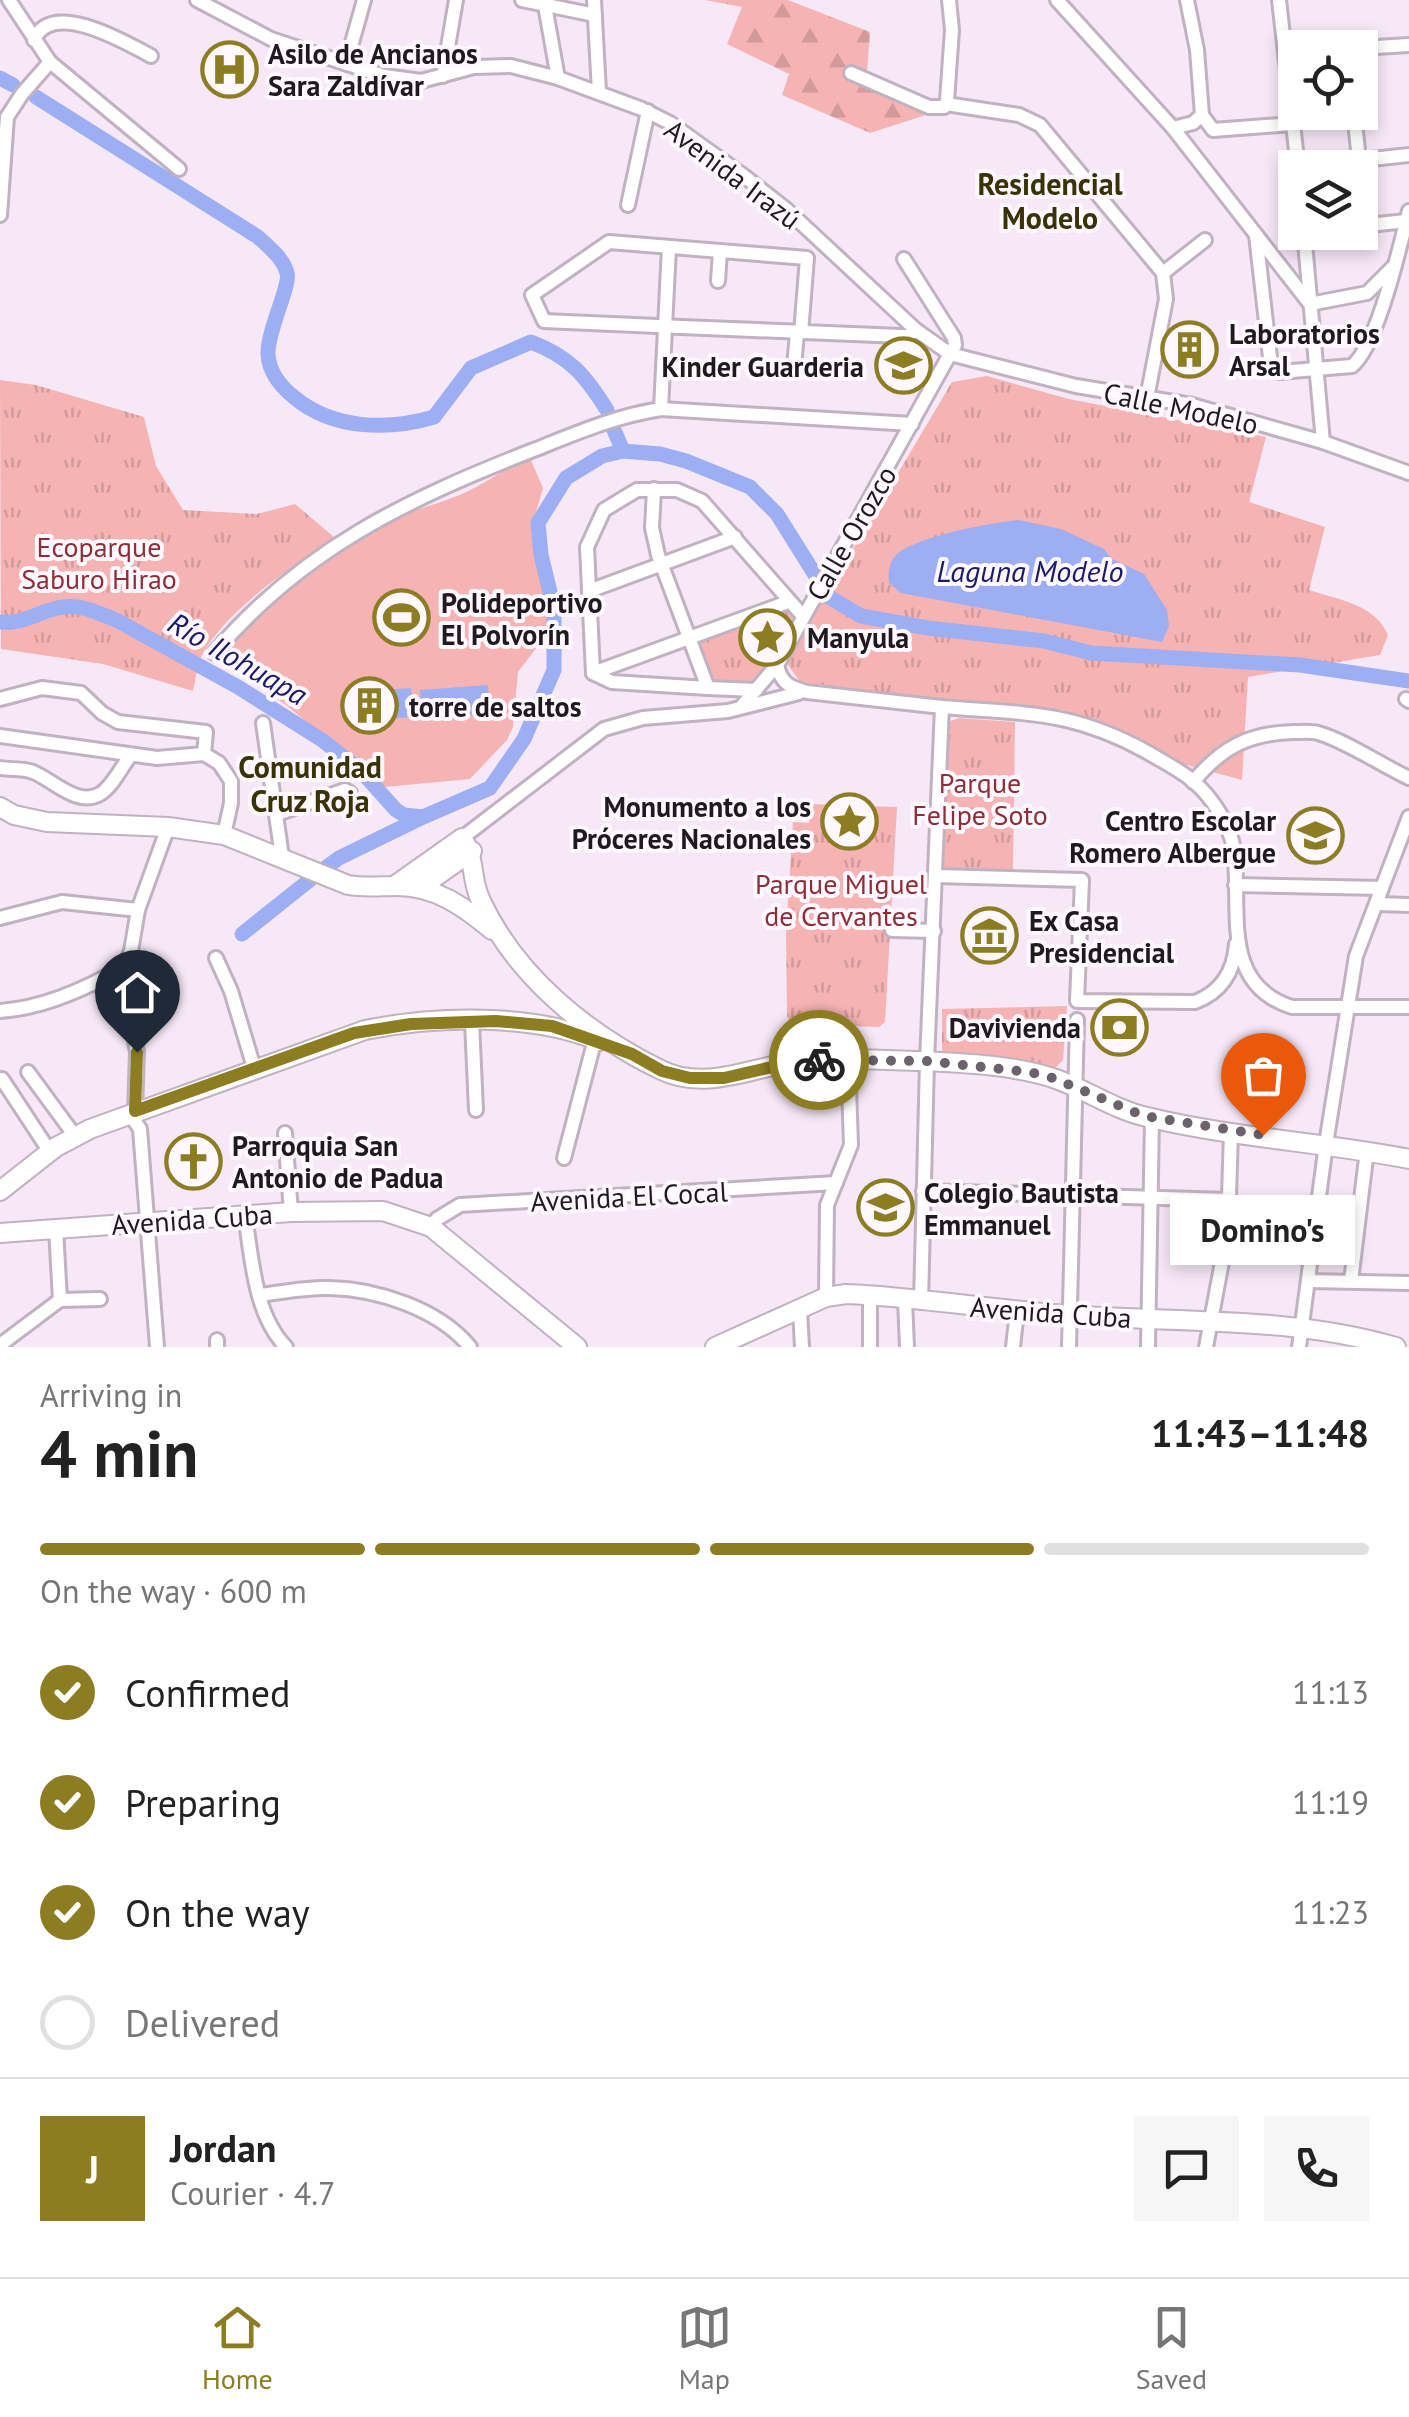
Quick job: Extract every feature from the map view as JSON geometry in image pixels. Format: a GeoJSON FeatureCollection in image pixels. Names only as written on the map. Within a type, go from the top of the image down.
{"type":"FeatureCollection","features":[{"type":"Feature","properties":{"kind":"main road"},"geometry":{"type":"LineString","coordinates":[[0,808],[47,822],[168,827],[224,835],[348,885],[402,886],[458,903],[500,936]]}},
{"type":"Feature","properties":{"kind":"main road"},"geometry":{"type":"LineString","coordinates":[[402,886],[467,844],[477,892],[500,936],[536,982],[572,1014],[632,1054]]}},
{"type":"Feature","properties":{"kind":"main road"},"geometry":{"type":"LineString","coordinates":[[496,1021],[540,1012],[544,999],[536,982]]}},
{"type":"Feature","properties":{"kind":"main road"},"geometry":{"type":"LineString","coordinates":[[0,1191],[76,1136],[132,1112],[365,1030],[496,1021],[552,1026],[595,1039],[677,1076],[713,1079],[797,1062],[848,1059],[1006,1069],[1053,1078],[1152,1118],[1409,1159]]}},
{"type":"Feature","properties":{"kind":"main road","name":"Avenida Cuba"},"geometry":{"type":"LineString","coordinates":[[3,1231],[291,1212],[383,1211],[431,1227],[578,1347]]}},
{"type":"Feature","properties":{"kind":"main road","name":"Avenida Cuba"},"geometry":{"type":"LineString","coordinates":[[716,1347],[826,1297],[846,1294],[1017,1311],[1211,1323],[1300,1338],[1396,1347]]}},
{"type":"Feature","properties":{"kind":"street"},"geometry":{"type":"LineString","coordinates":[[9,0],[50,62],[179,168]]}},
{"type":"Feature","properties":{"kind":"street","name":"Avenida Irazú"},"geometry":{"type":"LineString","coordinates":[[197,0],[272,40],[406,80],[493,65],[526,68],[648,111],[787,210],[916,330],[950,354]]}},
{"type":"Feature","properties":{"kind":"street"},"geometry":{"type":"LineString","coordinates":[[346,64],[364,0]]}},
{"type":"Feature","properties":{"kind":"street"},"geometry":{"type":"LineString","coordinates":[[443,76],[456,0]]}},
{"type":"Feature","properties":{"kind":"street"},"geometry":{"type":"LineString","coordinates":[[522,0],[594,15]]}},
{"type":"Feature","properties":{"kind":"street"},"geometry":{"type":"LineString","coordinates":[[594,0],[599,92]]}},
{"type":"Feature","properties":{"kind":"street"},"geometry":{"type":"LineString","coordinates":[[946,104],[952,30],[949,0]]}},
{"type":"Feature","properties":{"kind":"street"},"geometry":{"type":"LineString","coordinates":[[1056,0],[1173,128],[1207,144],[1278,127]]}},
{"type":"Feature","properties":{"kind":"street"},"geometry":{"type":"LineString","coordinates":[[1187,0],[1207,144],[1256,234],[1310,304]]}},
{"type":"Feature","properties":{"kind":"street"},"geometry":{"type":"LineString","coordinates":[[1280,0],[1286,30]]}},
{"type":"Feature","properties":{"kind":"street"},"geometry":{"type":"LineString","coordinates":[[544,2],[558,78]]}},
{"type":"Feature","properties":{"kind":"street"},"geometry":{"type":"LineString","coordinates":[[34,40],[38,26],[62,12],[76,14],[151,56]]}},
{"type":"Feature","properties":{"kind":"street"},"geometry":{"type":"LineString","coordinates":[[1378,47],[1409,45]]}},
{"type":"Feature","properties":{"kind":"street"},"geometry":{"type":"LineString","coordinates":[[0,215],[7,117],[50,62]]}},
{"type":"Feature","properties":{"kind":"street"},"geometry":{"type":"LineString","coordinates":[[851,73],[929,107],[946,104],[1019,116],[1040,125],[1162,273],[1166,299],[1147,398]]}},
{"type":"Feature","properties":{"kind":"street"},"geometry":{"type":"LineString","coordinates":[[628,206],[648,111]]}},
{"type":"Feature","properties":{"kind":"street"},"geometry":{"type":"LineString","coordinates":[[1173,128],[1193,123],[1202,115]]}},
{"type":"Feature","properties":{"kind":"street"},"geometry":{"type":"LineString","coordinates":[[1378,158],[1409,154]]}},
{"type":"Feature","properties":{"kind":"street"},"geometry":{"type":"LineString","coordinates":[[1256,234],[1271,366],[1280,372],[1352,366],[1358,361],[1395,265],[1408,216],[1378,222]]}},
{"type":"Feature","properties":{"kind":"street"},"geometry":{"type":"LineString","coordinates":[[1162,273],[1205,240]]}},
{"type":"Feature","properties":{"kind":"street"},"geometry":{"type":"LineString","coordinates":[[794,367],[799,333],[807,258],[610,242],[532,296],[544,321],[799,333],[901,336],[916,330]]}},
{"type":"Feature","properties":{"kind":"street"},"geometry":{"type":"LineString","coordinates":[[661,408],[669,247]]}},
{"type":"Feature","properties":{"kind":"street"},"geometry":{"type":"LineString","coordinates":[[1272,255],[1290,256],[1295,250]]}},
{"type":"Feature","properties":{"kind":"street"},"geometry":{"type":"LineString","coordinates":[[1306,250],[1323,442]]}},
{"type":"Feature","properties":{"kind":"street"},"geometry":{"type":"LineString","coordinates":[[718,281],[720,251]]}},
{"type":"Feature","properties":{"kind":"street"},"geometry":{"type":"LineString","coordinates":[[904,258],[954,338],[950,354]]}},
{"type":"Feature","properties":{"kind":"street"},"geometry":{"type":"LineString","coordinates":[[1310,304],[1367,293],[1395,265]]}},
{"type":"Feature","properties":{"kind":"street","name":"Calle Modelo"},"geometry":{"type":"LineString","coordinates":[[950,354],[1016,373],[1192,405],[1323,442],[1409,472]]}},
{"type":"Feature","properties":{"kind":"street","name":"Calle Orozco"},"geometry":{"type":"LineString","coordinates":[[742,706],[777,664],[950,354]]}},
{"type":"Feature","properties":{"kind":"street"},"geometry":{"type":"LineString","coordinates":[[214,653],[243,619],[296,572],[362,526],[535,449],[627,414],[661,408],[912,424]]}},
{"type":"Feature","properties":{"kind":"street"},"geometry":{"type":"LineString","coordinates":[[654,489],[652,528],[708,688]]}},
{"type":"Feature","properties":{"kind":"street"},"geometry":{"type":"LineString","coordinates":[[593,673],[587,547],[604,510],[637,490],[676,490],[702,500],[788,602],[807,609]]}},
{"type":"Feature","properties":{"kind":"street"},"geometry":{"type":"LineString","coordinates":[[589,590],[735,537]]}},
{"type":"Feature","properties":{"kind":"street"},"geometry":{"type":"LineString","coordinates":[[593,673],[788,602]]}},
{"type":"Feature","properties":{"kind":"street"},"geometry":{"type":"LineString","coordinates":[[777,664],[789,687],[806,692],[1062,717],[1113,733],[1194,782],[1216,807],[1234,848],[1236,938],[1231,968],[1220,987],[1195,1002],[1077,1001],[1084,886],[1079,879],[936,876]]}},
{"type":"Feature","properties":{"kind":"street"},"geometry":{"type":"LineString","coordinates":[[593,673],[612,682],[756,690]]}},
{"type":"Feature","properties":{"kind":"street"},"geometry":{"type":"LineString","coordinates":[[0,699],[42,688],[82,693],[102,714],[118,722],[206,732],[204,754]]}},
{"type":"Feature","properties":{"kind":"street"},"geometry":{"type":"LineString","coordinates":[[467,844],[479,826],[604,729],[628,720],[714,713],[806,692]]}},
{"type":"Feature","properties":{"kind":"street"},"geometry":{"type":"LineString","coordinates":[[907,1347],[923,1191],[942,706]]}},
{"type":"Feature","properties":{"kind":"street"},"geometry":{"type":"LineString","coordinates":[[263,723],[282,857]]}},
{"type":"Feature","properties":{"kind":"street"},"geometry":{"type":"LineString","coordinates":[[1194,782],[1210,760],[1243,741],[1264,733],[1282,732],[1317,733],[1409,778]]}},
{"type":"Feature","properties":{"kind":"street"},"geometry":{"type":"LineString","coordinates":[[0,736],[157,758],[204,754],[219,763],[230,781],[231,803],[224,835]]}},
{"type":"Feature","properties":{"kind":"street"},"geometry":{"type":"LineString","coordinates":[[0,768],[29,771],[82,798],[103,792],[130,755]]}},
{"type":"Feature","properties":{"kind":"street"},"geometry":{"type":"LineString","coordinates":[[277,814],[345,790],[350,793]]}},
{"type":"Feature","properties":{"kind":"street"},"geometry":{"type":"LineString","coordinates":[[1300,1338],[1356,956],[1409,817]]}},
{"type":"Feature","properties":{"kind":"street"},"geometry":{"type":"LineString","coordinates":[[0,1011],[72,992],[125,966],[138,910],[168,827]]}},
{"type":"Feature","properties":{"kind":"street"},"geometry":{"type":"LineString","coordinates":[[1235,885],[1382,888]]}},
{"type":"Feature","properties":{"kind":"street"},"geometry":{"type":"LineString","coordinates":[[0,918],[62,902],[138,910]]}},
{"type":"Feature","properties":{"kind":"street"},"geometry":{"type":"LineString","coordinates":[[1378,904],[1409,905]]}},
{"type":"Feature","properties":{"kind":"street"},"geometry":{"type":"LineString","coordinates":[[892,930],[934,931]]}},
{"type":"Feature","properties":{"kind":"street"},"geometry":{"type":"LineString","coordinates":[[1236,938],[1246,968],[1260,990],[1275,1002],[1292,1007],[1409,1007]]}},
{"type":"Feature","properties":{"kind":"street"},"geometry":{"type":"LineString","coordinates":[[216,958],[238,1010],[255,1071]]}},
{"type":"Feature","properties":{"kind":"street"},"geometry":{"type":"LineString","coordinates":[[1070,1347],[1076,1020]]}},
{"type":"Feature","properties":{"kind":"street"},"geometry":{"type":"LineString","coordinates":[[472,1022],[476,1110]]}},
{"type":"Feature","properties":{"kind":"street"},"geometry":{"type":"LineString","coordinates":[[133,1030],[137,1052],[132,1112],[140,1128],[157,1347]]}},
{"type":"Feature","properties":{"kind":"street"},"geometry":{"type":"LineString","coordinates":[[564,1158],[595,1039]]}},
{"type":"Feature","properties":{"kind":"street"},"geometry":{"type":"LineString","coordinates":[[1053,1078],[1064,1072],[1075,1048]]}},
{"type":"Feature","properties":{"kind":"street"},"geometry":{"type":"LineString","coordinates":[[826,1297],[827,1205],[851,1145],[848,1059]]}},
{"type":"Feature","properties":{"kind":"street"},"geometry":{"type":"LineString","coordinates":[[28,1072],[76,1136]]}},
{"type":"Feature","properties":{"kind":"street"},"geometry":{"type":"LineString","coordinates":[[2,1079],[50,1152]]}},
{"type":"Feature","properties":{"kind":"street"},"geometry":{"type":"LineString","coordinates":[[1148,1347],[1152,1118]]}},
{"type":"Feature","properties":{"kind":"street"},"geometry":{"type":"LineString","coordinates":[[1206,1347],[1221,1280],[1230,1200],[1232,1130]]}},
{"type":"Feature","properties":{"kind":"street"},"geometry":{"type":"LineString","coordinates":[[285,1133],[291,1212]]}},
{"type":"Feature","properties":{"kind":"street"},"geometry":{"type":"LineString","coordinates":[[1350,1281],[1367,1150]]}},
{"type":"Feature","properties":{"kind":"street","name":"Avenida El Cocal"},"geometry":{"type":"LineString","coordinates":[[431,1227],[460,1205],[836,1183]]}},
{"type":"Feature","properties":{"kind":"street"},"geometry":{"type":"LineString","coordinates":[[923,1191],[1230,1200]]}},
{"type":"Feature","properties":{"kind":"street"},"geometry":{"type":"LineString","coordinates":[[245,1216],[260,1295],[276,1337],[286,1347]]}},
{"type":"Feature","properties":{"kind":"street"},"geometry":{"type":"LineString","coordinates":[[56,1229],[60,1300]]}},
{"type":"Feature","properties":{"kind":"street"},"geometry":{"type":"LineString","coordinates":[[1308,1281],[1409,1283]]}},
{"type":"Feature","properties":{"kind":"street"},"geometry":{"type":"LineString","coordinates":[[260,1295],[326,1288],[392,1298],[453,1330],[470,1347]]}},
{"type":"Feature","properties":{"kind":"street"},"geometry":{"type":"LineString","coordinates":[[870,1296],[870,1347]]}},
{"type":"Feature","properties":{"kind":"street"},"geometry":{"type":"LineString","coordinates":[[2,1344],[60,1300],[100,1298]]}},
{"type":"Feature","properties":{"kind":"street"},"geometry":{"type":"LineString","coordinates":[[800,1310],[802,1347]]}},
{"type":"Feature","properties":{"kind":"street"},"geometry":{"type":"LineString","coordinates":[[1013,1347],[1017,1311]]}},
{"type":"Feature","properties":{"kind":"green space"},"geometry":{"type":"Polygon","coordinates":[[[705,0],[788,0],[870,32],[866,85],[926,115],[870,133],[782,95],[789,74],[727,44],[742,7],[705,0]]]}},
{"type":"Feature","properties":{"kind":"green space"},"geometry":{"type":"Polygon","coordinates":[[[987,376],[1069,399],[1266,437],[1249,502],[1325,527],[1309,590],[1355,605],[1374,616],[1388,635],[1380,655],[1248,677],[1242,780],[1183,764],[1106,723],[1062,710],[967,703],[800,682],[786,662],[952,382],[987,376]]]}},
{"type":"Feature","properties":{"kind":"green space","name":"Ecoparque Saburo Hirao"},"geometry":{"type":"Polygon","coordinates":[[[0,380],[36,385],[144,417],[156,466],[183,510],[257,514],[295,504],[334,537],[262,589],[214,636],[201,657],[193,691],[103,664],[1,649],[0,380]]]}},
{"type":"Feature","properties":{"kind":"green space","name":"Polideportivo El Polvorín"},"geometry":{"type":"Polygon","coordinates":[[[530,458],[543,488],[534,519],[539,565],[550,607],[550,630],[518,672],[513,727],[507,740],[470,779],[385,787],[286,705],[218,660],[272,602],[338,548],[382,523],[465,493],[530,458]]]}},
{"type":"Feature","properties":{"kind":"green space"},"geometry":{"type":"Polygon","coordinates":[[[786,610],[793,618],[773,662],[747,685],[712,683],[697,641],[786,610]]]}},
{"type":"Feature","properties":{"kind":"green space","name":"Parque Felipe Soto"},"geometry":{"type":"Polygon","coordinates":[[[959,718],[1015,722],[1013,869],[943,869],[947,727],[959,718]]]}},
{"type":"Feature","properties":{"kind":"green space","name":"Parque Miguel de Cervantes"},"geometry":{"type":"Polygon","coordinates":[[[810,804],[897,807],[885,1022],[879,1027],[792,1024],[787,1016],[786,932],[793,822],[809,823],[810,804]]]}},
{"type":"Feature","properties":{"kind":"green space"},"geometry":{"type":"Polygon","coordinates":[[[1067,1006],[1063,1060],[1055,1068],[942,1053],[942,1009],[1067,1006]]]}},
{"type":"Feature","properties":{"kind":"water","name":"Laguna Modelo"},"geometry":{"type":"Polygon","coordinates":[[[1019,520],[1061,529],[1144,574],[1167,610],[1169,626],[1162,642],[901,593],[889,583],[892,560],[907,547],[955,531],[1019,520]]]}},
{"type":"Feature","properties":{"kind":"water"},"geometry":{"type":"Polygon","coordinates":[[[488,685],[490,714],[422,719],[420,690],[488,685]]]}},
{"type":"Feature","properties":{"kind":"water"},"geometry":{"type":"Polygon","coordinates":[[[411,688],[414,717],[371,720],[369,691],[411,688]]]}},
{"type":"Feature","properties":{"kind":"waterway"},"geometry":{"type":"LineString","coordinates":[[0,78],[13,85]]}},
{"type":"Feature","properties":{"kind":"waterway"},"geometry":{"type":"LineString","coordinates":[[36,97],[258,237],[275,253],[287,279],[271,333],[269,361],[281,384],[310,408],[361,424],[398,424],[434,417],[471,368],[531,342],[575,368],[607,410]]}},
{"type":"Feature","properties":{"kind":"waterway"},"geometry":{"type":"LineString","coordinates":[[614,430],[623,451]]}},
{"type":"Feature","properties":{"kind":"waterway"},"geometry":{"type":"LineString","coordinates":[[324,869],[423,817],[490,788],[524,739],[554,670],[554,608],[538,523],[566,478],[602,456],[623,451],[686,461],[750,487],[777,514],[829,597],[861,616],[1044,641],[1091,653],[1300,665],[1409,681]]}},
{"type":"Feature","properties":{"kind":"waterway","name":"Río Ilohuapa"},"geometry":{"type":"LineString","coordinates":[[0,622],[70,606],[118,621],[238,687],[322,740],[361,771],[396,810],[423,817]]}},
{"type":"Feature","properties":{"kind":"waterway"},"geometry":{"type":"LineString","coordinates":[[242,934],[311,879]]}},
{"type":"Feature","properties":{"kind":"way so far"},"geometry":{"type":"LineString","coordinates":[[819,1060],[926,1061],[1029,1072],[1144,1116],[1263,1135]]}},
{"type":"Feature","properties":{"kind":"place","name":"Asilo de Ancianos Sara Zaldívar"},"geometry":{"type":"Point","coordinates":[229,69]}},
{"type":"Feature","properties":{"kind":"place","name":"Laboratorios Arsal"},"geometry":{"type":"Point","coordinates":[1190,349]}},
{"type":"Feature","properties":{"kind":"place","name":"Kinder Guarderia"},"geometry":{"type":"Point","coordinates":[903,366]}},
{"type":"Feature","properties":{"kind":"place","name":"Polideportivo El Polvorín"},"geometry":{"type":"Point","coordinates":[402,618]}},
{"type":"Feature","properties":{"kind":"place","name":"Manyula"},"geometry":{"type":"Point","coordinates":[768,637]}},
{"type":"Feature","properties":{"kind":"place","name":"torre de saltos"},"geometry":{"type":"Point","coordinates":[370,706]}},
{"type":"Feature","properties":{"kind":"place","name":"Monumento a los Próceres Nacionales"},"geometry":{"type":"Point","coordinates":[850,822]}},
{"type":"Feature","properties":{"kind":"place","name":"Centro Escolar Romero Albergue"},"geometry":{"type":"Point","coordinates":[1315,836]}},
{"type":"Feature","properties":{"kind":"place","name":"Ex Casa Presidencial"},"geometry":{"type":"Point","coordinates":[990,936]}},
{"type":"Feature","properties":{"kind":"place","name":"Davivienda"},"geometry":{"type":"Point","coordinates":[1120,1027]}},
{"type":"Feature","properties":{"kind":"place","name":"Domino's"},"geometry":{"type":"Point","coordinates":[1263,1135]}},
{"type":"Feature","properties":{"kind":"place","name":"Parroquia San Antonio de Padua"},"geometry":{"type":"Point","coordinates":[193,1161]}},
{"type":"Feature","properties":{"kind":"place","name":"Colegio Bautista Emmanuel"},"geometry":{"type":"Point","coordinates":[885,1208]}},
{"type":"Feature","properties":{"kind":"district","name":"Residencial Modelo"},"geometry":{"type":"Point","coordinates":[1050,200]}},
{"type":"Feature","properties":{"kind":"district","name":"Comunidad Cruz Roja"},"geometry":{"type":"Point","coordinates":[310,783]}},
{"type":"Feature","properties":{"kind":"route"},"geometry":{"type":"LineString","coordinates":[[137,1052],[135,1111],[354,1033],[411,1024],[496,1021],[552,1026],[632,1054],[662,1071],[690,1078],[724,1078],[819,1060]]}}]}
